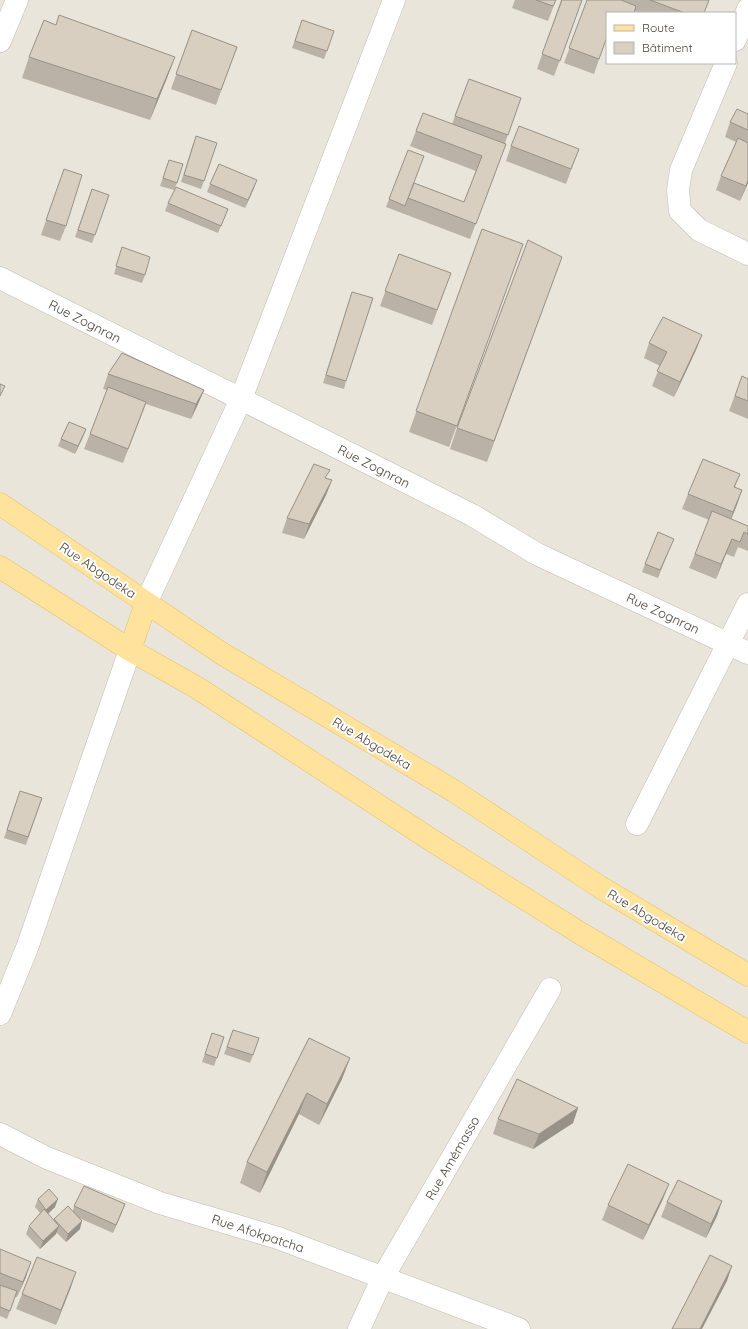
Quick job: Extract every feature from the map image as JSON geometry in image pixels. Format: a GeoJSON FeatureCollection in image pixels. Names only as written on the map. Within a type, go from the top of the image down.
{"type":"FeatureCollection","features":[{"type":"Feature","properties":{"kind":"main road","name":"Rue Abgodeka"},"geometry":{"type":"LineString","coordinates":[[0,504],[221,653],[454,791],[600,887],[748,975]]}},
{"type":"Feature","properties":{"kind":"main road"},"geometry":{"type":"LineString","coordinates":[[0,567],[130,650],[196,687],[436,843],[580,933],[748,1032]]}},
{"type":"Feature","properties":{"kind":"main road"},"geometry":{"type":"LineString","coordinates":[[130,650],[146,603]]}},
{"type":"Feature","properties":{"kind":"street"},"geometry":{"type":"LineString","coordinates":[[0,41],[17,0]]}},
{"type":"Feature","properties":{"kind":"street"},"geometry":{"type":"LineString","coordinates":[[146,603],[241,399],[394,0]]}},
{"type":"Feature","properties":{"kind":"street"},"geometry":{"type":"LineString","coordinates":[[736,38],[748,9]]}},
{"type":"Feature","properties":{"kind":"street"},"geometry":{"type":"LineString","coordinates":[[726,64],[681,170],[678,190],[680,211],[699,230],[748,254]]}},
{"type":"Feature","properties":{"kind":"street","name":"Rue Zognran"},"geometry":{"type":"LineString","coordinates":[[0,278],[472,514],[537,554],[748,653]]}},
{"type":"Feature","properties":{"kind":"street"},"geometry":{"type":"LineString","coordinates":[[637,824],[748,604]]}},
{"type":"Feature","properties":{"kind":"street"},"geometry":{"type":"LineString","coordinates":[[0,1014],[27,948],[130,650]]}},
{"type":"Feature","properties":{"kind":"street","name":"Rue Amémasso"},"geometry":{"type":"LineString","coordinates":[[358,1329],[383,1277],[550,989]]}},
{"type":"Feature","properties":{"kind":"street","name":"Rue Afokpatcha"},"geometry":{"type":"LineString","coordinates":[[0,1134],[47,1158],[160,1203],[278,1238],[519,1329]]}},
{"type":"Feature","properties":{"kind":"shaded area"},"geometry":{"type":"Polygon","coordinates":[[[0,0],[748,0],[748,1329],[0,1329],[0,0]]]}},
{"type":"Feature","properties":{"kind":"building"},"geometry":{"type":"Polygon","coordinates":[[[536,0],[556,0],[553,6],[536,0]]]}},
{"type":"Feature","properties":{"kind":"building"},"geometry":{"type":"Polygon","coordinates":[[[562,0],[582,0],[560,61],[542,54],[562,0]]]}},
{"type":"Feature","properties":{"kind":"building"},"geometry":{"type":"Polygon","coordinates":[[[587,0],[621,0],[636,6],[634,12],[606,12],[606,40],[599,59],[569,48],[587,0]]]}},
{"type":"Feature","properties":{"kind":"building"},"geometry":{"type":"Polygon","coordinates":[[[650,0],[709,0],[704,12],[682,12],[650,0]]]}},
{"type":"Feature","properties":{"kind":"building"},"geometry":{"type":"Polygon","coordinates":[[[59,15],[175,57],[157,99],[29,57],[44,20],[56,25],[59,15]]]}},
{"type":"Feature","properties":{"kind":"building"},"geometry":{"type":"Polygon","coordinates":[[[302,20],[334,31],[327,51],[295,41],[302,20]]]}},
{"type":"Feature","properties":{"kind":"building"},"geometry":{"type":"Polygon","coordinates":[[[192,30],[237,47],[221,90],[176,74],[192,30]]]}},
{"type":"Feature","properties":{"kind":"building"},"geometry":{"type":"Polygon","coordinates":[[[469,79],[521,98],[508,135],[455,116],[469,79]]]}},
{"type":"Feature","properties":{"kind":"building"},"geometry":{"type":"Polygon","coordinates":[[[737,109],[748,114],[748,130],[730,122],[737,109]]]}},
{"type":"Feature","properties":{"kind":"building"},"geometry":{"type":"Polygon","coordinates":[[[423,113],[506,144],[476,224],[408,198],[414,183],[464,202],[482,156],[416,131],[423,113]]]}},
{"type":"Feature","properties":{"kind":"building"},"geometry":{"type":"Polygon","coordinates":[[[519,126],[579,149],[571,169],[511,146],[519,126]]]}},
{"type":"Feature","properties":{"kind":"building"},"geometry":{"type":"Polygon","coordinates":[[[196,136],[217,143],[204,181],[184,175],[196,136]]]}},
{"type":"Feature","properties":{"kind":"building"},"geometry":{"type":"Polygon","coordinates":[[[738,138],[748,143],[748,180],[746,186],[721,176],[738,138]]]}},
{"type":"Feature","properties":{"kind":"building"},"geometry":{"type":"Polygon","coordinates":[[[408,150],[424,156],[405,206],[389,199],[408,150]]]}},
{"type":"Feature","properties":{"kind":"building"},"geometry":{"type":"Polygon","coordinates":[[[169,160],[183,164],[177,183],[163,178],[169,160]]]}},
{"type":"Feature","properties":{"kind":"building"},"geometry":{"type":"Polygon","coordinates":[[[219,164],[257,180],[248,200],[210,184],[219,164]]]}},
{"type":"Feature","properties":{"kind":"building"},"geometry":{"type":"Polygon","coordinates":[[[64,169],[82,175],[66,226],[46,220],[64,169]]]}},
{"type":"Feature","properties":{"kind":"building"},"geometry":{"type":"Polygon","coordinates":[[[176,187],[228,209],[221,226],[168,203],[176,187]]]}},
{"type":"Feature","properties":{"kind":"building"},"geometry":{"type":"Polygon","coordinates":[[[92,189],[109,195],[95,235],[78,230],[92,189]]]}},
{"type":"Feature","properties":{"kind":"building"},"geometry":{"type":"Polygon","coordinates":[[[482,229],[523,244],[457,426],[416,411],[482,229]]]}},
{"type":"Feature","properties":{"kind":"building"},"geometry":{"type":"Polygon","coordinates":[[[528,240],[562,257],[494,441],[457,428],[528,240]]]}},
{"type":"Feature","properties":{"kind":"building"},"geometry":{"type":"Polygon","coordinates":[[[122,247],[150,257],[145,275],[116,266],[122,247]]]}},
{"type":"Feature","properties":{"kind":"building"},"geometry":{"type":"Polygon","coordinates":[[[399,254],[451,273],[437,310],[385,291],[399,254]]]}},
{"type":"Feature","properties":{"kind":"building"},"geometry":{"type":"Polygon","coordinates":[[[352,292],[373,298],[346,381],[326,375],[352,292]]]}},
{"type":"Feature","properties":{"kind":"building"},"geometry":{"type":"Polygon","coordinates":[[[663,317],[702,335],[680,382],[657,371],[667,352],[649,343],[663,317]]]}},
{"type":"Feature","properties":{"kind":"building"},"geometry":{"type":"Polygon","coordinates":[[[122,353],[204,390],[196,404],[108,374],[122,353]]]}},
{"type":"Feature","properties":{"kind":"building"},"geometry":{"type":"Polygon","coordinates":[[[742,376],[748,379],[748,401],[735,396],[742,376]]]}},
{"type":"Feature","properties":{"kind":"building"},"geometry":{"type":"Polygon","coordinates":[[[0,384],[5,386],[0,396],[0,384]]]}},
{"type":"Feature","properties":{"kind":"building"},"geometry":{"type":"Polygon","coordinates":[[[108,387],[146,402],[128,449],[90,434],[108,387]]]}},
{"type":"Feature","properties":{"kind":"building"},"geometry":{"type":"Polygon","coordinates":[[[69,422],[86,429],[78,446],[61,439],[69,422]]]}},
{"type":"Feature","properties":{"kind":"building"},"geometry":{"type":"Polygon","coordinates":[[[703,459],[740,474],[734,487],[742,490],[733,512],[688,494],[703,459]]]}},
{"type":"Feature","properties":{"kind":"building"},"geometry":{"type":"Polygon","coordinates":[[[314,464],[330,470],[325,478],[332,480],[309,524],[287,518],[314,464]]]}},
{"type":"Feature","properties":{"kind":"building"},"geometry":{"type":"Polygon","coordinates":[[[712,511],[748,526],[748,534],[744,532],[740,542],[732,539],[721,564],[695,554],[712,511]]]}},
{"type":"Feature","properties":{"kind":"building"},"geometry":{"type":"Polygon","coordinates":[[[658,532],[674,539],[660,570],[645,564],[658,532]]]}},
{"type":"Feature","properties":{"kind":"building"},"geometry":{"type":"Polygon","coordinates":[[[20,791],[42,798],[28,837],[7,830],[20,791]]]}},
{"type":"Feature","properties":{"kind":"building"},"geometry":{"type":"Polygon","coordinates":[[[233,1030],[259,1038],[253,1055],[227,1047],[233,1030]]]}},
{"type":"Feature","properties":{"kind":"building"},"geometry":{"type":"Polygon","coordinates":[[[212,1033],[224,1037],[217,1058],[205,1054],[212,1033]]]}},
{"type":"Feature","properties":{"kind":"building"},"geometry":{"type":"Polygon","coordinates":[[[309,1038],[350,1058],[327,1104],[307,1093],[267,1172],[247,1162],[309,1038]]]}},
{"type":"Feature","properties":{"kind":"building"},"geometry":{"type":"Polygon","coordinates":[[[517,1079],[578,1108],[539,1134],[498,1119],[517,1079]]]}},
{"type":"Feature","properties":{"kind":"building"},"geometry":{"type":"Polygon","coordinates":[[[628,1164],[669,1184],[649,1225],[608,1205],[628,1164]]]}},
{"type":"Feature","properties":{"kind":"building"},"geometry":{"type":"Polygon","coordinates":[[[678,1180],[722,1201],[711,1224],[667,1202],[678,1180]]]}},
{"type":"Feature","properties":{"kind":"building"},"geometry":{"type":"Polygon","coordinates":[[[84,1186],[125,1204],[116,1225],[74,1206],[84,1186]]]}},
{"type":"Feature","properties":{"kind":"building"},"geometry":{"type":"Polygon","coordinates":[[[49,1189],[58,1199],[46,1210],[38,1199],[49,1189]]]}},
{"type":"Feature","properties":{"kind":"building"},"geometry":{"type":"Polygon","coordinates":[[[68,1206],[82,1221],[68,1234],[54,1219],[68,1206]]]}},
{"type":"Feature","properties":{"kind":"building"},"geometry":{"type":"Polygon","coordinates":[[[44,1209],[59,1226],[43,1241],[29,1226],[44,1209]]]}},
{"type":"Feature","properties":{"kind":"building"},"geometry":{"type":"Polygon","coordinates":[[[0,1249],[31,1262],[23,1282],[0,1273],[0,1249]]]}},
{"type":"Feature","properties":{"kind":"building"},"geometry":{"type":"Polygon","coordinates":[[[710,1255],[732,1266],[700,1329],[672,1329],[710,1255]]]}},
{"type":"Feature","properties":{"kind":"building"},"geometry":{"type":"Polygon","coordinates":[[[37,1257],[76,1272],[61,1310],[22,1294],[37,1257]]]}},
{"type":"Feature","properties":{"kind":"building"},"geometry":{"type":"Polygon","coordinates":[[[0,1285],[17,1291],[10,1311],[0,1307],[0,1285]]]}}]}
